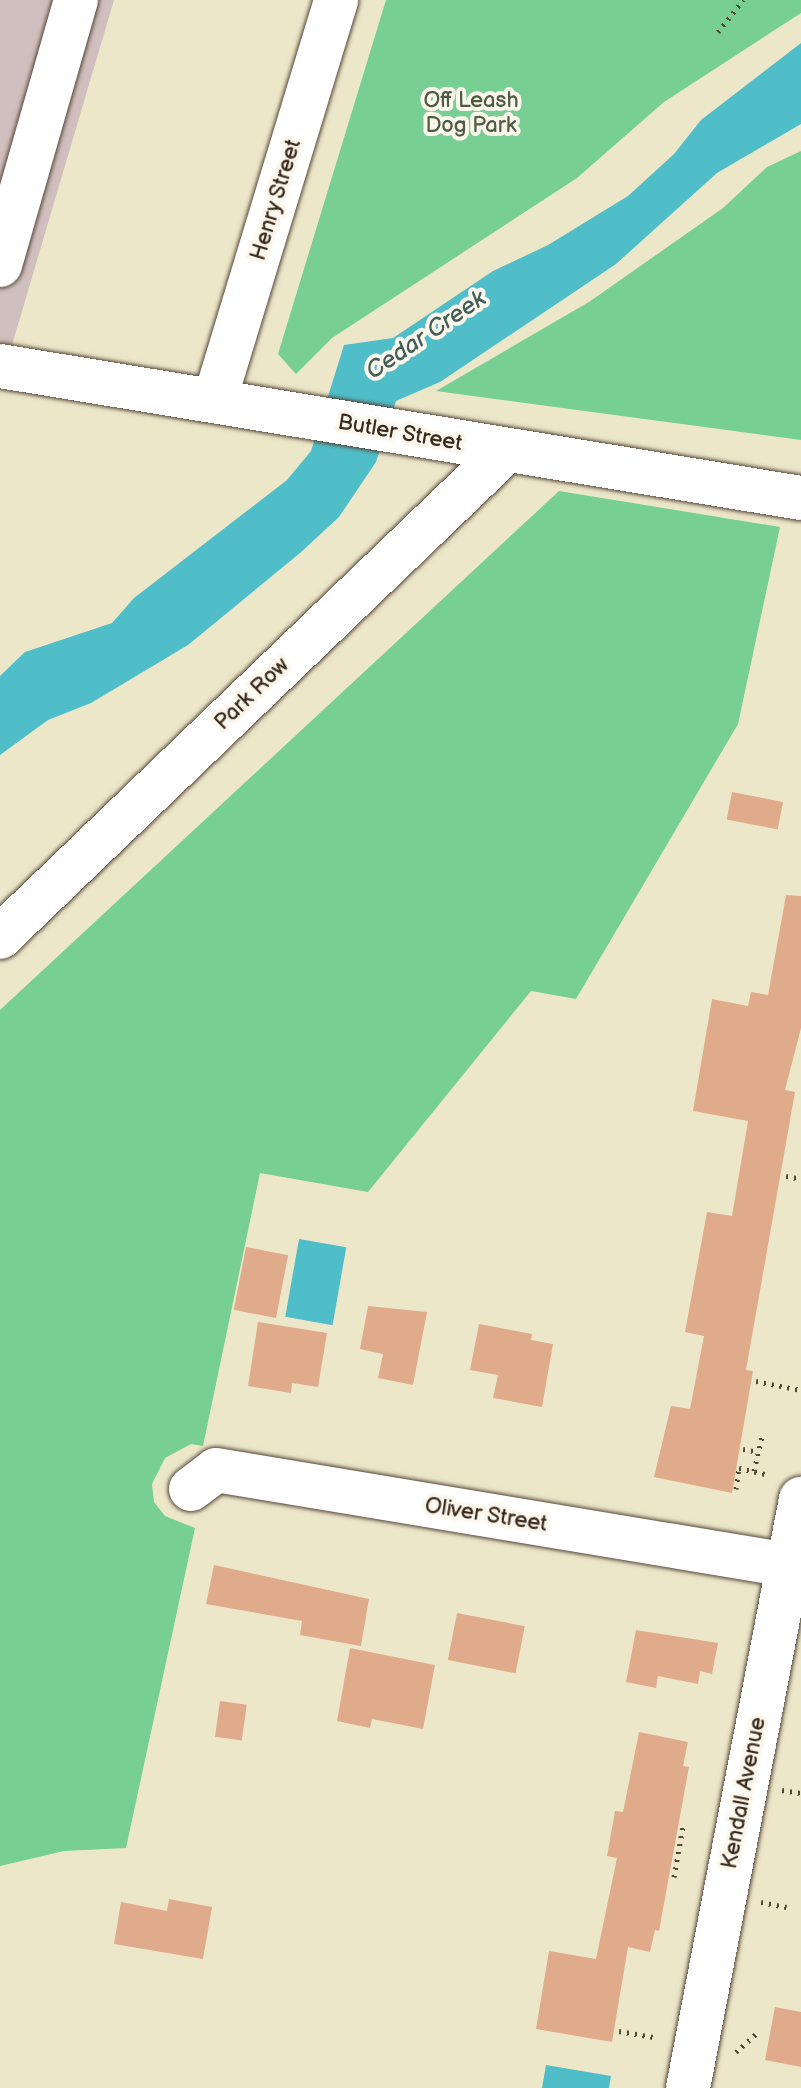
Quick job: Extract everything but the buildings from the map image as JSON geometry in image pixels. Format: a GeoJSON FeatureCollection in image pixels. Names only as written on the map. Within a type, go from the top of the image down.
{"type":"FeatureCollection","features":[{"type":"Feature","properties":{"kind":"street"},"geometry":{"type":"LineString","coordinates":[[0,265],[76,0]]}},
{"type":"Feature","properties":{"kind":"street","name":"Henry Street"},"geometry":{"type":"LineString","coordinates":[[215,399],[336,0]]}},
{"type":"Feature","properties":{"kind":"street","name":"Butler Street"},"geometry":{"type":"LineString","coordinates":[[0,366],[215,399],[505,452],[801,498]]}},
{"type":"Feature","properties":{"kind":"street","name":"Park Row"},"geometry":{"type":"LineString","coordinates":[[0,937],[505,452]]}},
{"type":"Feature","properties":{"kind":"street","name":"Oliver Street"},"geometry":{"type":"LineString","coordinates":[[191,1489],[216,1470],[788,1565]]}},
{"type":"Feature","properties":{"kind":"street","name":"Kendall Avenue"},"geometry":{"type":"LineString","coordinates":[[688,2088],[801,1499]]}},
{"type":"Feature","properties":{"kind":"path"},"geometry":{"type":"LineString","coordinates":[[718,32],[743,0]]}},
{"type":"Feature","properties":{"kind":"path"},"geometry":{"type":"LineString","coordinates":[[786,1176],[801,1179]]}},
{"type":"Feature","properties":{"kind":"path"},"geometry":{"type":"LineString","coordinates":[[756,1381],[801,1390]]}},
{"type":"Feature","properties":{"kind":"path"},"geometry":{"type":"LineString","coordinates":[[754,1471],[762,1436]]}},
{"type":"Feature","properties":{"kind":"path"},"geometry":{"type":"LineString","coordinates":[[743,1449],[758,1452]]}},
{"type":"Feature","properties":{"kind":"path"},"geometry":{"type":"LineString","coordinates":[[736,1489],[739,1468],[766,1474]]}},
{"type":"Feature","properties":{"kind":"path"},"geometry":{"type":"LineString","coordinates":[[674,1877],[683,1826]]}},
{"type":"Feature","properties":{"kind":"path"},"geometry":{"type":"LineString","coordinates":[[750,1900],[787,1907]]}},
{"type":"Feature","properties":{"kind":"path"},"geometry":{"type":"LineString","coordinates":[[619,2031],[674,2041]]}},
{"type":"Feature","properties":{"kind":"shaded area"},"geometry":{"type":"Polygon","coordinates":[[[0,0],[114,0],[12,345],[0,359],[0,0]]]}},
{"type":"Feature","properties":{"kind":"green space","name":"Off Leash Dog Park"},"geometry":{"type":"Polygon","coordinates":[[[386,0],[801,0],[801,13],[664,102],[577,178],[332,338],[296,374],[278,354],[386,0]]]}},
{"type":"Feature","properties":{"kind":"green space"},"geometry":{"type":"Polygon","coordinates":[[[801,151],[801,440],[436,391],[589,302],[723,208],[767,167],[801,151]]]}},
{"type":"Feature","properties":{"kind":"green space"},"geometry":{"type":"Polygon","coordinates":[[[559,491],[780,527],[738,724],[576,999],[531,991],[368,1192],[260,1173],[203,1446],[191,1444],[165,1458],[152,1484],[154,1502],[165,1516],[195,1528],[126,1848],[64,1851],[0,1866],[0,1010],[559,491]]]}},
{"type":"Feature","properties":{"kind":"water","name":"Cedar Creek"},"geometry":{"type":"Polygon","coordinates":[[[801,43],[801,124],[717,173],[616,264],[440,382],[396,401],[376,462],[339,517],[300,553],[188,645],[91,703],[48,720],[0,755],[0,676],[25,652],[112,623],[134,598],[287,480],[311,451],[344,345],[393,338],[493,271],[548,245],[628,196],[674,154],[701,120],[801,43]]]}},
{"type":"Feature","properties":{"kind":"water"},"geometry":{"type":"Polygon","coordinates":[[[299,1239],[346,1247],[333,1325],[285,1317],[299,1239]]]}},
{"type":"Feature","properties":{"kind":"water"},"geometry":{"type":"Polygon","coordinates":[[[546,2065],[611,2076],[609,2088],[542,2088],[546,2065]]]}}]}
